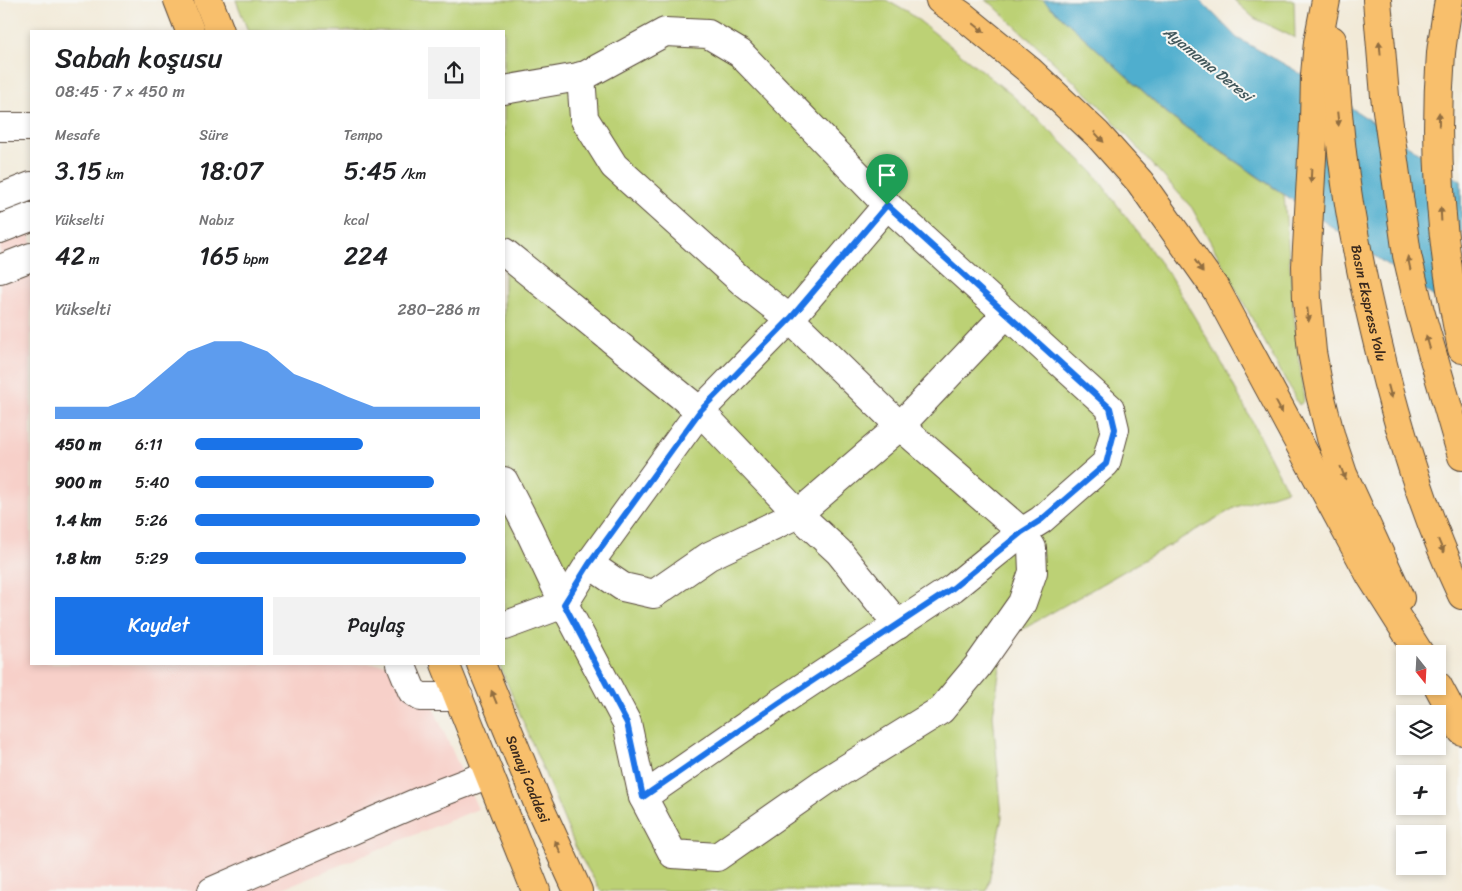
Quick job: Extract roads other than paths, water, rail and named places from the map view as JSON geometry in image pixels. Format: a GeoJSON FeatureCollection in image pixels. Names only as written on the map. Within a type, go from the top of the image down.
{"type":"FeatureCollection","features":[{"type":"Feature","properties":{"kind":"main road"},"geometry":{"type":"LineString","coordinates":[[178,0],[190,30]]}},
{"type":"Feature","properties":{"kind":"main road"},"geometry":{"type":"LineString","coordinates":[[208,0],[220,30]]}},
{"type":"Feature","properties":{"kind":"main road"},"geometry":{"type":"LineString","coordinates":[[940,0],[963,16],[1029,70],[1096,134],[1140,182],[1217,292],[1370,574],[1414,645]]}},
{"type":"Feature","properties":{"kind":"main road"},"geometry":{"type":"LineString","coordinates":[[1327,0],[1318,42],[1324,73],[1314,122],[1306,266],[1312,352],[1331,438],[1353,495],[1399,594],[1416,645]]}},
{"type":"Feature","properties":{"kind":"main road"},"geometry":{"type":"LineString","coordinates":[[1377,0],[1384,96],[1407,255],[1420,311],[1462,456]]}},
{"type":"Feature","properties":{"kind":"main road"},"geometry":{"type":"LineString","coordinates":[[1449,0],[1441,52],[1438,167],[1446,263],[1462,348]]}},
{"type":"Feature","properties":{"kind":"main road","name":"Basın Ekspress Yolu"},"geometry":{"type":"LineString","coordinates":[[1324,73],[1343,163],[1361,277],[1383,365],[1412,469],[1434,530],[1462,595]]}},
{"type":"Feature","properties":{"kind":"main road"},"geometry":{"type":"LineString","coordinates":[[445,665],[536,891]]}},
{"type":"Feature","properties":{"kind":"main road","name":"Sanayi Caddesi"},"geometry":{"type":"LineString","coordinates":[[481,665],[540,806],[578,891]]}},
{"type":"Feature","properties":{"kind":"main road"},"geometry":{"type":"LineString","coordinates":[[1443,695],[1462,731]]}},
{"type":"Feature","properties":{"kind":"main road"},"geometry":{"type":"LineString","coordinates":[[508,819],[540,806]]}},
{"type":"Feature","properties":{"kind":"street"},"geometry":{"type":"LineString","coordinates":[[505,90],[581,76],[665,32],[708,34],[740,53],[887,205],[1110,408],[1115,429],[1106,464],[1041,520],[1022,532],[953,588],[779,703],[643,797]]}},
{"type":"Feature","properties":{"kind":"street"},"geometry":{"type":"LineString","coordinates":[[505,483],[564,604],[627,723],[643,797],[673,854],[717,857],[826,781],[941,710],[977,667],[1022,603],[1033,572],[1032,548],[1022,532],[900,426],[790,319],[745,284],[614,166],[584,118],[581,76]]}},
{"type":"Feature","properties":{"kind":"street"},"geometry":{"type":"LineString","coordinates":[[0,128],[30,127]]}},
{"type":"Feature","properties":{"kind":"street"},"geometry":{"type":"LineString","coordinates":[[0,198],[30,186]]}},
{"type":"Feature","properties":{"kind":"street"},"geometry":{"type":"LineString","coordinates":[[505,626],[564,604],[589,564],[700,411],[790,319],[887,205]]}},
{"type":"Feature","properties":{"kind":"street"},"geometry":{"type":"LineString","coordinates":[[0,229],[30,217]]}},
{"type":"Feature","properties":{"kind":"street"},"geometry":{"type":"LineString","coordinates":[[505,253],[700,411],[798,514],[839,552],[898,625]]}},
{"type":"Feature","properties":{"kind":"street"},"geometry":{"type":"LineString","coordinates":[[0,269],[30,257]]}},
{"type":"Feature","properties":{"kind":"street"},"geometry":{"type":"LineString","coordinates":[[589,564],[623,587],[654,594],[709,556],[798,514],[900,426],[1006,314]]}},
{"type":"Feature","properties":{"kind":"street"},"geometry":{"type":"LineString","coordinates":[[401,665],[412,691],[421,697],[459,698]]}},
{"type":"Feature","properties":{"kind":"street"},"geometry":{"type":"LineString","coordinates":[[212,891],[427,798],[489,774]]}},
{"type":"Feature","properties":{"kind":"water","name":"Ayamama Deresi"},"geometry":{"type":"Polygon","coordinates":[[[1043,0],[1200,0],[1237,38],[1293,69],[1461,181],[1462,316],[1174,119],[1043,0]]]}}]}
